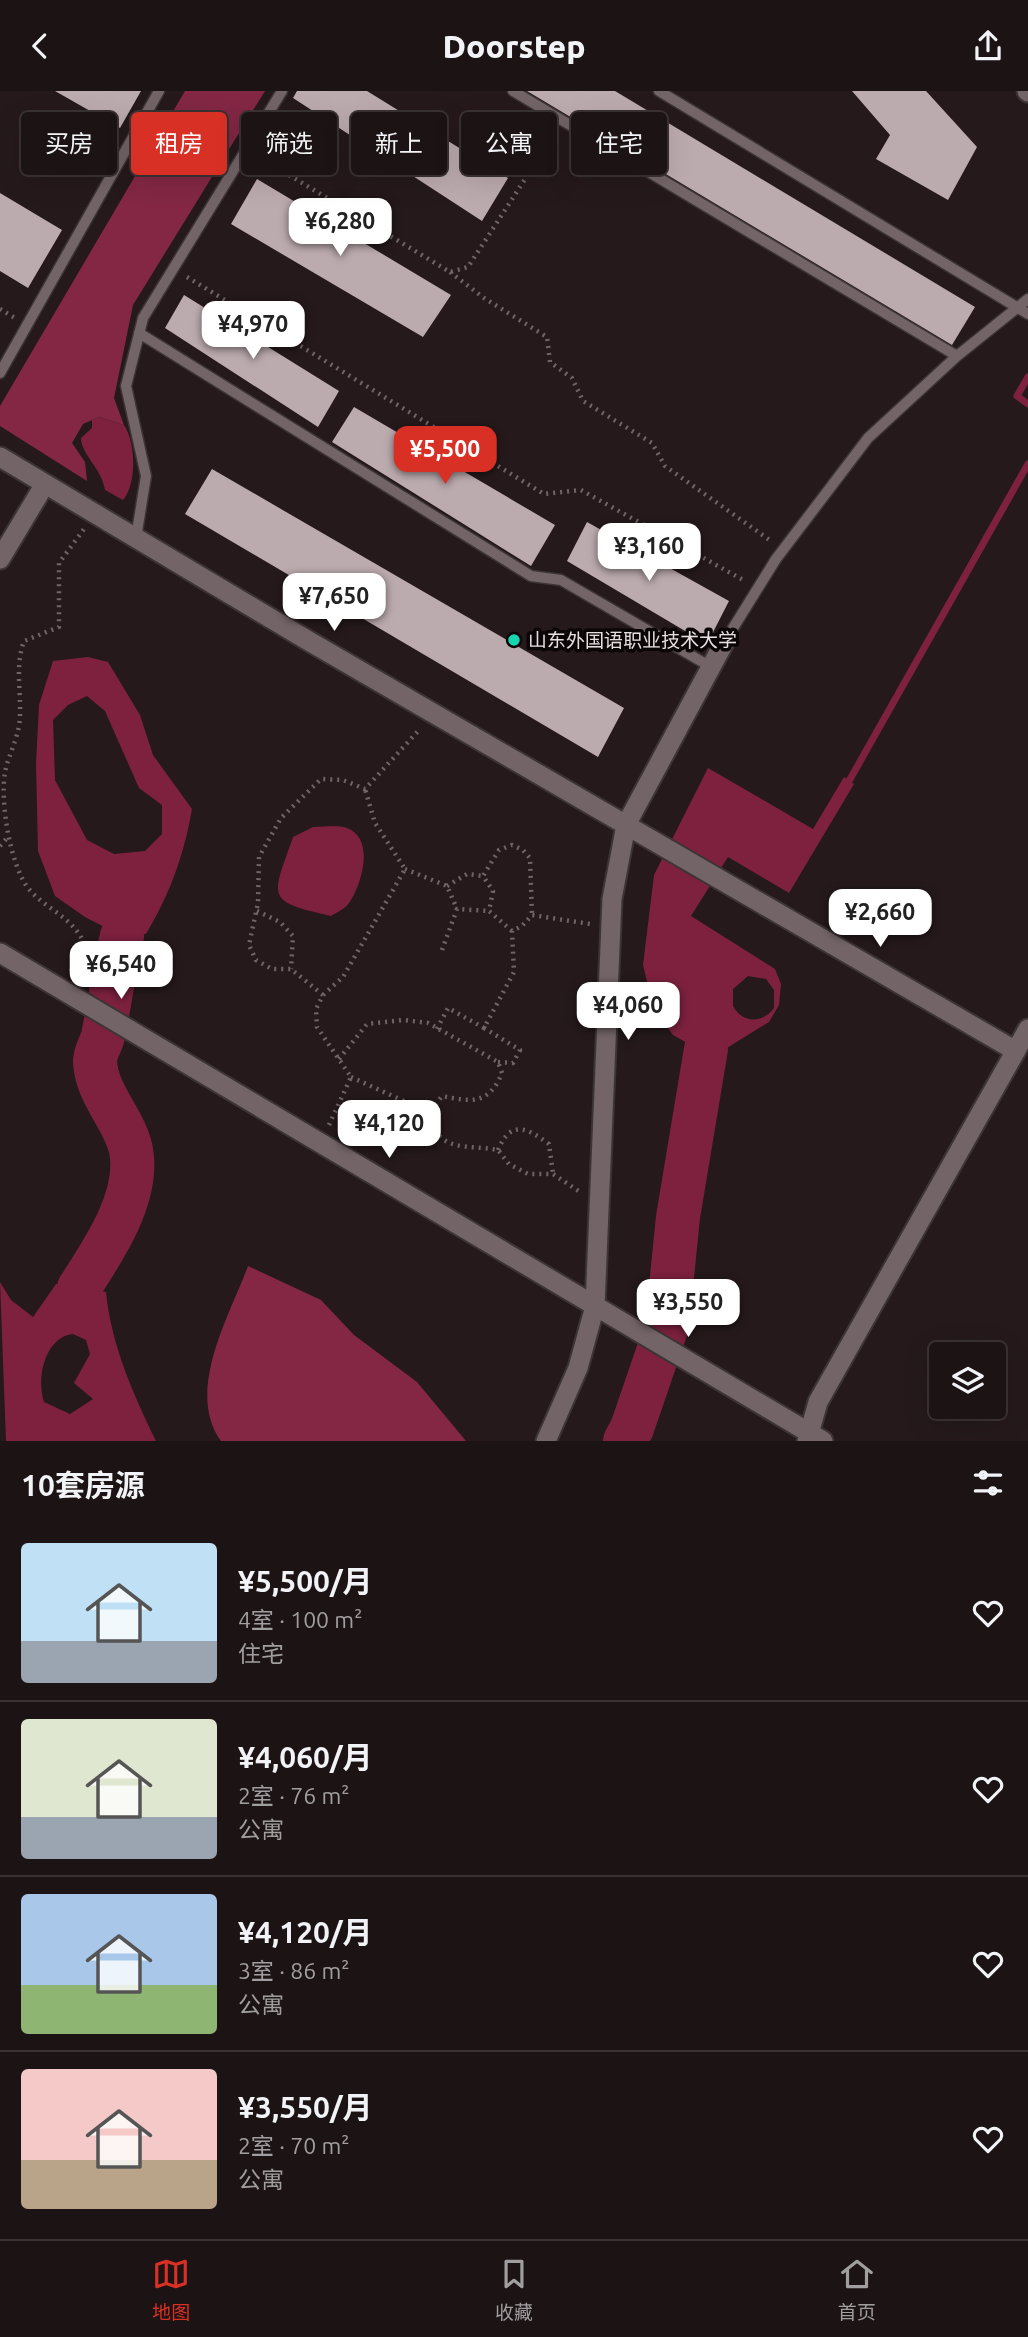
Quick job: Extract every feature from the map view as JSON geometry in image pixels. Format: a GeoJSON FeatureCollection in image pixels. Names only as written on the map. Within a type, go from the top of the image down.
{"type":"FeatureCollection","features":[{"type":"Feature","properties":{"kind":"street"},"geometry":{"type":"LineString","coordinates":[[0,457],[438,716],[1016,1051]]}},
{"type":"Feature","properties":{"kind":"street"},"geometry":{"type":"LineString","coordinates":[[0,559],[45,484]]}},
{"type":"Feature","properties":{"kind":"street"},"geometry":{"type":"LineString","coordinates":[[546,1441],[578,1369],[596,1306],[612,899],[626,825],[725,641]]}},
{"type":"Feature","properties":{"kind":"street"},"geometry":{"type":"LineString","coordinates":[[0,953],[596,1306],[814,1439],[818,1402],[1028,1029]]}},
{"type":"Feature","properties":{"kind":"lane"},"geometry":{"type":"LineString","coordinates":[[0,373],[159,91]]}},
{"type":"Feature","properties":{"kind":"lane"},"geometry":{"type":"LineString","coordinates":[[269,112],[282,91]]}},
{"type":"Feature","properties":{"kind":"lane"},"geometry":{"type":"LineString","coordinates":[[513,91],[957,356]]}},
{"type":"Feature","properties":{"kind":"lane"},"geometry":{"type":"LineString","coordinates":[[659,91],[1023,311]]}},
{"type":"Feature","properties":{"kind":"lane"},"geometry":{"type":"LineString","coordinates":[[135,538],[146,476],[126,386],[139,333],[143,319],[241,157]]}},
{"type":"Feature","properties":{"kind":"lane"},"geometry":{"type":"LineString","coordinates":[[725,641],[783,549],[868,439],[957,356],[1023,311],[1028,299]]}},
{"type":"Feature","properties":{"kind":"lane"},"geometry":{"type":"LineString","coordinates":[[139,333],[531,576],[561,580],[711,667]]}},
{"type":"Feature","properties":{"kind":"path"},"geometry":{"type":"LineString","coordinates":[[450,272],[468,267],[563,121]]}},
{"type":"Feature","properties":{"kind":"path"},"geometry":{"type":"LineString","coordinates":[[289,175],[450,272],[484,298],[547,337],[550,362],[572,378],[583,401],[652,443],[665,466],[783,549]]}},
{"type":"Feature","properties":{"kind":"path"},"geometry":{"type":"LineString","coordinates":[[173,269],[544,494],[582,490],[758,588]]}},
{"type":"Feature","properties":{"kind":"path"},"geometry":{"type":"LineString","coordinates":[[63,990],[82,939],[73,923],[28,887],[9,835],[5,776],[19,730],[17,659],[23,641],[59,627],[59,563],[78,539],[92,512]]}},
{"type":"Feature","properties":{"kind":"path"},"geometry":{"type":"LineString","coordinates":[[365,789],[410,736],[438,716]]}},
{"type":"Feature","properties":{"kind":"path"},"geometry":{"type":"LineString","coordinates":[[323,995],[291,969],[272,969],[256,960],[249,945],[257,911],[259,857],[281,818],[321,779],[343,780],[365,789]]}},
{"type":"Feature","properties":{"kind":"path"},"geometry":{"type":"LineString","coordinates":[[365,789],[375,823],[405,869],[447,887],[457,909],[442,950]]}},
{"type":"Feature","properties":{"kind":"path"},"geometry":{"type":"LineString","coordinates":[[0,846],[9,835]]}},
{"type":"Feature","properties":{"kind":"path"},"geometry":{"type":"LineString","coordinates":[[483,876],[499,850],[512,845],[523,850],[530,858],[532,915],[522,926],[512,931]]}},
{"type":"Feature","properties":{"kind":"path"},"geometry":{"type":"LineString","coordinates":[[405,869],[343,977],[323,995],[316,1009],[317,1027],[351,1077],[430,1113]]}},
{"type":"Feature","properties":{"kind":"path"},"geometry":{"type":"LineString","coordinates":[[447,887],[467,874],[483,876]]}},
{"type":"Feature","properties":{"kind":"path"},"geometry":{"type":"LineString","coordinates":[[483,876],[492,891],[489,911]]}},
{"type":"Feature","properties":{"kind":"path"},"geometry":{"type":"LineString","coordinates":[[457,909],[489,911],[512,931],[514,972],[484,1028]]}},
{"type":"Feature","properties":{"kind":"path"},"geometry":{"type":"LineString","coordinates":[[257,911],[279,922],[293,936],[291,969]]}},
{"type":"Feature","properties":{"kind":"path"},"geometry":{"type":"LineString","coordinates":[[532,915],[611,927]]}},
{"type":"Feature","properties":{"kind":"path"},"geometry":{"type":"LineString","coordinates":[[339,1059],[368,1024],[404,1020],[428,1023],[437,1029],[498,1062],[513,1063],[520,1050],[448,1008],[437,1029]]}},
{"type":"Feature","properties":{"kind":"path"},"geometry":{"type":"LineString","coordinates":[[498,1062],[502,1073],[495,1088],[482,1099],[463,1101],[442,1096],[430,1113],[432,1129],[445,1141],[460,1148],[498,1150],[509,1164],[528,1174],[553,1174],[600,1205]]}},
{"type":"Feature","properties":{"kind":"path"},"geometry":{"type":"LineString","coordinates":[[321,1143],[351,1077]]}},
{"type":"Feature","properties":{"kind":"path"},"geometry":{"type":"LineString","coordinates":[[498,1150],[504,1136],[515,1129],[530,1130],[549,1144],[553,1174]]}},
{"type":"Feature","properties":{"kind":"shaded area"},"geometry":{"type":"Polygon","coordinates":[[[185,91],[265,91],[252,112],[241,112],[241,130],[227,153],[227,112],[173,112],[185,91]]]}},
{"type":"Feature","properties":{"kind":"shaded area"},"geometry":{"type":"Polygon","coordinates":[[[136,175],[213,175],[133,305],[114,398],[124,425],[99,417],[83,424],[72,443],[85,462],[87,481],[0,426],[0,406],[136,175]]]}},
{"type":"Feature","properties":{"kind":"shaded area"},"geometry":{"type":"Polygon","coordinates":[[[99,417],[124,425],[131,442],[133,474],[128,493],[123,500],[105,490],[100,475],[82,444],[81,438],[92,428],[92,420],[99,417]]]}},
{"type":"Feature","properties":{"kind":"shaded area"},"geometry":{"type":"Polygon","coordinates":[[[88,657],[108,662],[140,715],[153,755],[192,809],[175,874],[146,934],[122,936],[85,917],[55,896],[38,851],[36,764],[39,705],[53,661],[88,657]],[[87,696],[68,705],[53,720],[55,780],[87,840],[114,854],[145,851],[162,834],[162,805],[139,788],[105,711],[87,696]]]}},
{"type":"Feature","properties":{"kind":"shaded area"},"geometry":{"type":"Polygon","coordinates":[[[708,768],[813,829],[844,777],[854,784],[789,893],[728,857],[691,916],[775,969],[781,984],[779,1005],[769,1022],[722,1051],[696,1048],[673,1035],[653,1007],[643,965],[654,875],[708,768]],[[748,976],[733,989],[733,1006],[742,1016],[758,1019],[774,1008],[774,990],[766,979],[748,976]]]}},
{"type":"Feature","properties":{"kind":"shaded area"},"geometry":{"type":"Polygon","coordinates":[[[313,827],[347,828],[356,834],[364,852],[361,875],[354,895],[345,907],[331,916],[294,906],[279,894],[278,885],[293,837],[313,827]]]}},
{"type":"Feature","properties":{"kind":"shaded area"},"geometry":{"type":"Polygon","coordinates":[[[248,1266],[321,1300],[354,1335],[417,1382],[466,1441],[221,1441],[211,1421],[207,1400],[209,1377],[222,1331],[248,1266]]]}},
{"type":"Feature","properties":{"kind":"shaded area"},"geometry":{"type":"Polygon","coordinates":[[[0,1282],[11,1300],[33,1317],[56,1284],[106,1292],[113,1331],[124,1368],[156,1441],[6,1441],[0,1282]],[[73,1334],[63,1337],[49,1351],[42,1371],[44,1402],[70,1414],[93,1399],[74,1383],[90,1354],[86,1340],[73,1334]]]}},
{"type":"Feature","properties":{"kind":"building"},"geometry":{"type":"Polygon","coordinates":[[[55,91],[141,91],[120,128],[117,126],[117,112],[92,112],[55,91]]]}},
{"type":"Feature","properties":{"kind":"building"},"geometry":{"type":"Polygon","coordinates":[[[297,91],[367,91],[401,112],[351,112],[351,136],[337,127],[337,112],[315,112],[293,98],[297,91]]]}},
{"type":"Feature","properties":{"kind":"building"},"geometry":{"type":"Polygon","coordinates":[[[527,91],[615,91],[650,112],[571,112],[571,117],[527,91]]]}},
{"type":"Feature","properties":{"kind":"building"},"geometry":{"type":"Polygon","coordinates":[[[852,91],[926,91],[977,147],[948,200],[876,159],[890,135],[852,91]]]}},
{"type":"Feature","properties":{"kind":"building"},"geometry":{"type":"Polygon","coordinates":[[[667,122],[975,307],[952,345],[667,175],[667,122]]]}},
{"type":"Feature","properties":{"kind":"building"},"geometry":{"type":"Polygon","coordinates":[[[447,140],[461,149],[461,175],[503,175],[508,178],[482,221],[411,175],[447,175],[447,140]]]}},
{"type":"Feature","properties":{"kind":"building"},"geometry":{"type":"Polygon","coordinates":[[[257,179],[451,295],[423,337],[231,224],[257,179]]]}},
{"type":"Feature","properties":{"kind":"building"},"geometry":{"type":"Polygon","coordinates":[[[0,193],[62,230],[28,288],[0,271],[0,193]]]}},
{"type":"Feature","properties":{"kind":"building"},"geometry":{"type":"Polygon","coordinates":[[[184,295],[339,391],[318,427],[165,328],[184,295]]]}},
{"type":"Feature","properties":{"kind":"building"},"geometry":{"type":"Polygon","coordinates":[[[354,407],[555,525],[531,566],[332,442],[354,407]]]}},
{"type":"Feature","properties":{"kind":"building"},"geometry":{"type":"Polygon","coordinates":[[[212,469],[624,708],[598,757],[185,514],[212,469]]]}},
{"type":"Feature","properties":{"kind":"building"},"geometry":{"type":"Polygon","coordinates":[[[587,522],[729,601],[707,644],[567,561],[587,522]]]}},
{"type":"Feature","properties":{"kind":"waterway"},"geometry":{"type":"LineString","coordinates":[[1028,377],[1017,396],[1028,404]]}},
{"type":"Feature","properties":{"kind":"waterway"},"geometry":{"type":"LineString","coordinates":[[849,781],[1028,464]]}},
{"type":"Feature","properties":{"kind":"waterway"},"geometry":{"type":"LineString","coordinates":[[79,1288],[117,1223],[130,1186],[132,1168],[128,1139],[100,1085],[95,1061],[103,1036],[122,936]]}},
{"type":"Feature","properties":{"kind":"waterway"},"geometry":{"type":"LineString","coordinates":[[625,1441],[632,1428],[667,1326],[678,1217],[706,1049]]}},
{"type":"Feature","properties":{"kind":"place","name":"山东外国语职业技术大学"},"geometry":{"type":"Point","coordinates":[514,640]}}]}
